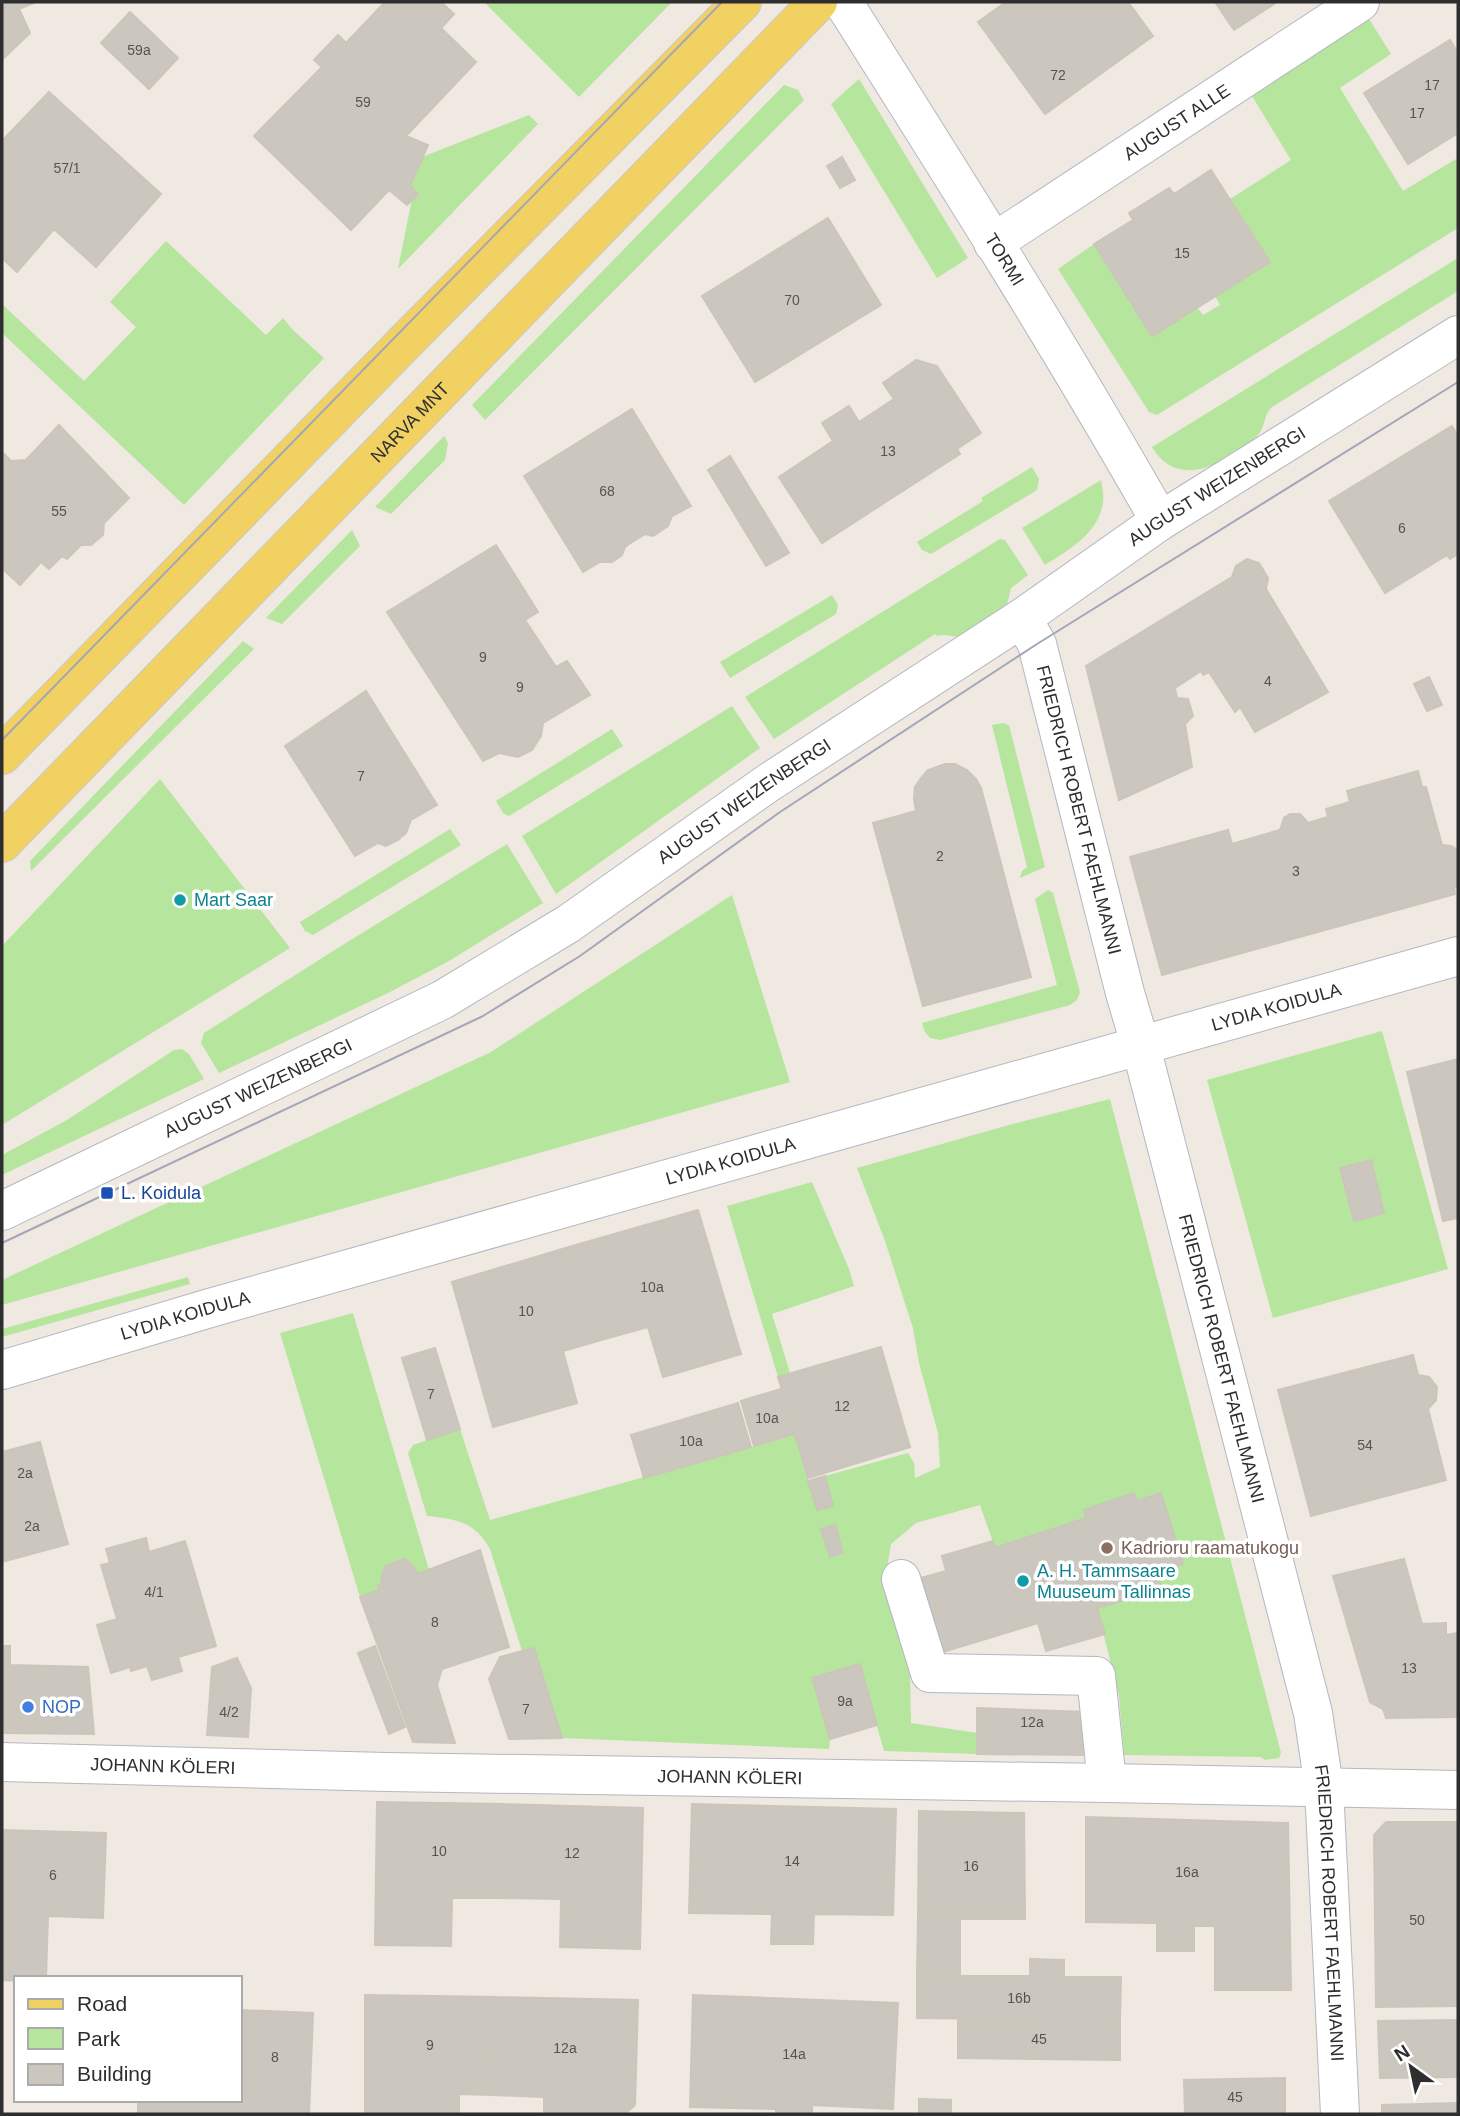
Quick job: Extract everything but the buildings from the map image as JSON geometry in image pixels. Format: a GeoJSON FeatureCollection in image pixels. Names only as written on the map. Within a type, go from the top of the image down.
{"type":"FeatureCollection","features":[{"type":"Feature","properties":{"kind":"main road"},"geometry":{"type":"LineString","coordinates":[[2,755],[742,2]]}},
{"type":"Feature","properties":{"kind":"main road","name":"NARVA MNT"},"geometry":{"type":"LineString","coordinates":[[2,843],[818,2]]}},
{"type":"Feature","properties":{"kind":"street","name":"TORMI"},"geometry":{"type":"LineString","coordinates":[[843,2],[1120,451],[1160,522]]}},
{"type":"Feature","properties":{"kind":"street","name":"AUGUST ALLE"},"geometry":{"type":"LineString","coordinates":[[993,243],[1360,2]]}},
{"type":"Feature","properties":{"kind":"street","name":"AUGUST WEIZENBERGI"},"geometry":{"type":"LineString","coordinates":[[2,1211],[442,1000],[568,924],[768,783],[1022,618],[1160,522],[1458,335]]}},
{"type":"Feature","properties":{"kind":"street","name":"FRIEDRICH ROBERT FAEHLMANNI"},"geometry":{"type":"LineString","coordinates":[[1022,618],[1037,643],[1125,993],[1313,1713],[1324,1787],[1340,2114]]}},
{"type":"Feature","properties":{"kind":"street","name":"LYDIA KOIDULA"},"geometry":{"type":"LineString","coordinates":[[2,1370],[211,1308],[1458,956]]}},
{"type":"Feature","properties":{"kind":"street"},"geometry":{"type":"LineString","coordinates":[[901,1579],[930,1673],[1096,1676],[1107,1783]]}},
{"type":"Feature","properties":{"kind":"street","name":"JOHANN KÖLERI"},"geometry":{"type":"LineString","coordinates":[[2,1762],[386,1772],[1458,1790]]}},
{"type":"Feature","properties":{"kind":"green space"},"geometry":{"type":"Polygon","coordinates":[[[484,2],[672,2],[579,97],[484,2]]]}},
{"type":"Feature","properties":{"kind":"green space"},"geometry":{"type":"Polygon","coordinates":[[[1369,19],[1391,54],[1340,88],[1403,191],[1456,159],[1458,228],[1157,415],[1149,412],[1058,269],[1094,244],[1197,307],[1203,315],[1220,305],[1215,296],[1270,262],[1230,199],[1291,160],[1252,96],[1369,19]]]}},
{"type":"Feature","properties":{"kind":"green space"},"geometry":{"type":"Polygon","coordinates":[[[859,79],[968,258],[937,278],[831,104],[859,79]]]}},
{"type":"Feature","properties":{"kind":"green space"},"geometry":{"type":"Polygon","coordinates":[[[784,85],[798,90],[804,100],[485,420],[472,405],[784,85]]]}},
{"type":"Feature","properties":{"kind":"green space"},"geometry":{"type":"Polygon","coordinates":[[[529,115],[538,124],[398,269],[412,199],[410,186],[422,157],[529,115]]]}},
{"type":"Feature","properties":{"kind":"green space"},"geometry":{"type":"Polygon","coordinates":[[[166,241],[266,335],[283,318],[324,358],[184,505],[2,333],[2,304],[84,381],[136,327],[110,302],[166,241]]]}},
{"type":"Feature","properties":{"kind":"green space"},"geometry":{"type":"Polygon","coordinates":[[[1458,258],[1458,291],[1272,407],[1267,413],[1261,432],[1255,438],[1216,463],[1199,469],[1175,468],[1162,460],[1152,447],[1458,258]]]}},
{"type":"Feature","properties":{"kind":"green space"},"geometry":{"type":"Polygon","coordinates":[[[444,436],[448,443],[445,460],[391,514],[375,507],[444,436]]]}},
{"type":"Feature","properties":{"kind":"green space"},"geometry":{"type":"Polygon","coordinates":[[[1032,467],[1039,479],[1037,490],[931,554],[922,550],[917,542],[1032,467]]]}},
{"type":"Feature","properties":{"kind":"green space"},"geometry":{"type":"Polygon","coordinates":[[[1101,480],[1103,502],[1096,523],[1082,540],[1045,565],[1022,528],[1101,480]]]}},
{"type":"Feature","properties":{"kind":"green space"},"geometry":{"type":"Polygon","coordinates":[[[352,530],[360,546],[282,624],[266,618],[352,530]]]}},
{"type":"Feature","properties":{"kind":"green space"},"geometry":{"type":"Polygon","coordinates":[[[1000,539],[1005,540],[1028,575],[1011,588],[1007,605],[959,637],[935,634],[774,739],[745,697],[1000,539]]]}},
{"type":"Feature","properties":{"kind":"green space"},"geometry":{"type":"Polygon","coordinates":[[[832,595],[838,605],[836,614],[730,678],[720,662],[832,595]]]}},
{"type":"Feature","properties":{"kind":"green space"},"geometry":{"type":"Polygon","coordinates":[[[243,641],[254,649],[31,871],[30,861],[243,641]]]}},
{"type":"Feature","properties":{"kind":"green space"},"geometry":{"type":"Polygon","coordinates":[[[732,706],[760,748],[556,894],[522,836],[732,706]]]}},
{"type":"Feature","properties":{"kind":"green space"},"geometry":{"type":"Polygon","coordinates":[[[992,725],[1009,725],[1045,867],[1020,878],[1027,867],[992,725]]]}},
{"type":"Feature","properties":{"kind":"green space"},"geometry":{"type":"Polygon","coordinates":[[[612,729],[623,746],[509,816],[504,814],[496,801],[612,729]]]}},
{"type":"Feature","properties":{"kind":"green space"},"geometry":{"type":"Polygon","coordinates":[[[160,779],[290,948],[2,1125],[2,946],[160,779]]]}},
{"type":"Feature","properties":{"kind":"green space"},"geometry":{"type":"Polygon","coordinates":[[[450,829],[461,845],[313,935],[305,931],[300,922],[450,829]]]}},
{"type":"Feature","properties":{"kind":"green space"},"geometry":{"type":"Polygon","coordinates":[[[507,844],[543,903],[449,961],[390,992],[219,1073],[201,1043],[204,1033],[507,844]]]}},
{"type":"Feature","properties":{"kind":"green space"},"geometry":{"type":"Polygon","coordinates":[[[1048,890],[1053,893],[1080,992],[1077,1000],[1070,1005],[940,1040],[930,1038],[922,1023],[1057,985],[1035,899],[1048,890]]]}},
{"type":"Feature","properties":{"kind":"green space"},"geometry":{"type":"Polygon","coordinates":[[[732,895],[790,1082],[2,1305],[2,1280],[491,1052],[732,895]]]}},
{"type":"Feature","properties":{"kind":"green space"},"geometry":{"type":"Polygon","coordinates":[[[1382,1031],[1448,1269],[1273,1318],[1207,1080],[1382,1031]]]}},
{"type":"Feature","properties":{"kind":"green space"},"geometry":{"type":"Polygon","coordinates":[[[182,1049],[189,1054],[204,1079],[2,1175],[2,1155],[67,1120],[174,1050],[182,1049]]]}},
{"type":"Feature","properties":{"kind":"green space"},"geometry":{"type":"Polygon","coordinates":[[[1110,1099],[1281,1753],[1279,1758],[1265,1760],[1261,1757],[1124,1755],[1119,1696],[1097,1608],[1162,1589],[1157,1572],[1183,1564],[1161,1493],[1137,1501],[1133,1493],[1084,1510],[1086,1518],[995,1548],[980,1505],[916,1523],[891,1544],[885,1580],[910,1677],[911,1723],[977,1733],[977,1754],[884,1751],[859,1664],[812,1678],[830,1739],[829,1749],[562,1738],[534,1648],[522,1651],[490,1549],[471,1527],[427,1516],[408,1453],[413,1445],[460,1429],[490,1520],[795,1435],[817,1510],[833,1505],[825,1476],[908,1453],[914,1463],[915,1478],[940,1467],[938,1433],[919,1363],[913,1328],[885,1241],[857,1168],[1110,1099]]]}},
{"type":"Feature","properties":{"kind":"green space"},"geometry":{"type":"Polygon","coordinates":[[[812,1182],[854,1286],[772,1314],[790,1373],[778,1377],[727,1206],[812,1182]]]}},
{"type":"Feature","properties":{"kind":"green space"},"geometry":{"type":"Polygon","coordinates":[[[188,1277],[190,1284],[2,1337],[2,1329],[188,1277]]]}},
{"type":"Feature","properties":{"kind":"green space"},"geometry":{"type":"Polygon","coordinates":[[[353,1313],[429,1570],[418,1574],[404,1559],[386,1566],[381,1577],[383,1583],[378,1585],[379,1590],[360,1597],[280,1333],[353,1313]]]}},
{"type":"Feature","properties":{"kind":"tram line"},"geometry":{"type":"LineString","coordinates":[[2,740],[722,2]]}},
{"type":"Feature","properties":{"kind":"tram line"},"geometry":{"type":"LineString","coordinates":[[2,1243],[483,1016],[580,956],[780,812],[1037,644],[1458,382]]}},
{"type":"Feature","properties":{"kind":"place","name":"Mart Saar"},"geometry":{"type":"Point","coordinates":[180,900]}},
{"type":"Feature","properties":{"kind":"place","name":"L. Koidula"},"geometry":{"type":"Point","coordinates":[107,1193]}},
{"type":"Feature","properties":{"kind":"place","name":"Kadrioru raamatukogu"},"geometry":{"type":"Point","coordinates":[1107,1548]}},
{"type":"Feature","properties":{"kind":"place","name":"A. H. Tammsaare Muuseum Tallinnas"},"geometry":{"type":"Point","coordinates":[1023,1581]}},
{"type":"Feature","properties":{"kind":"place","name":"NOP"},"geometry":{"type":"Point","coordinates":[28,1707]}}]}
